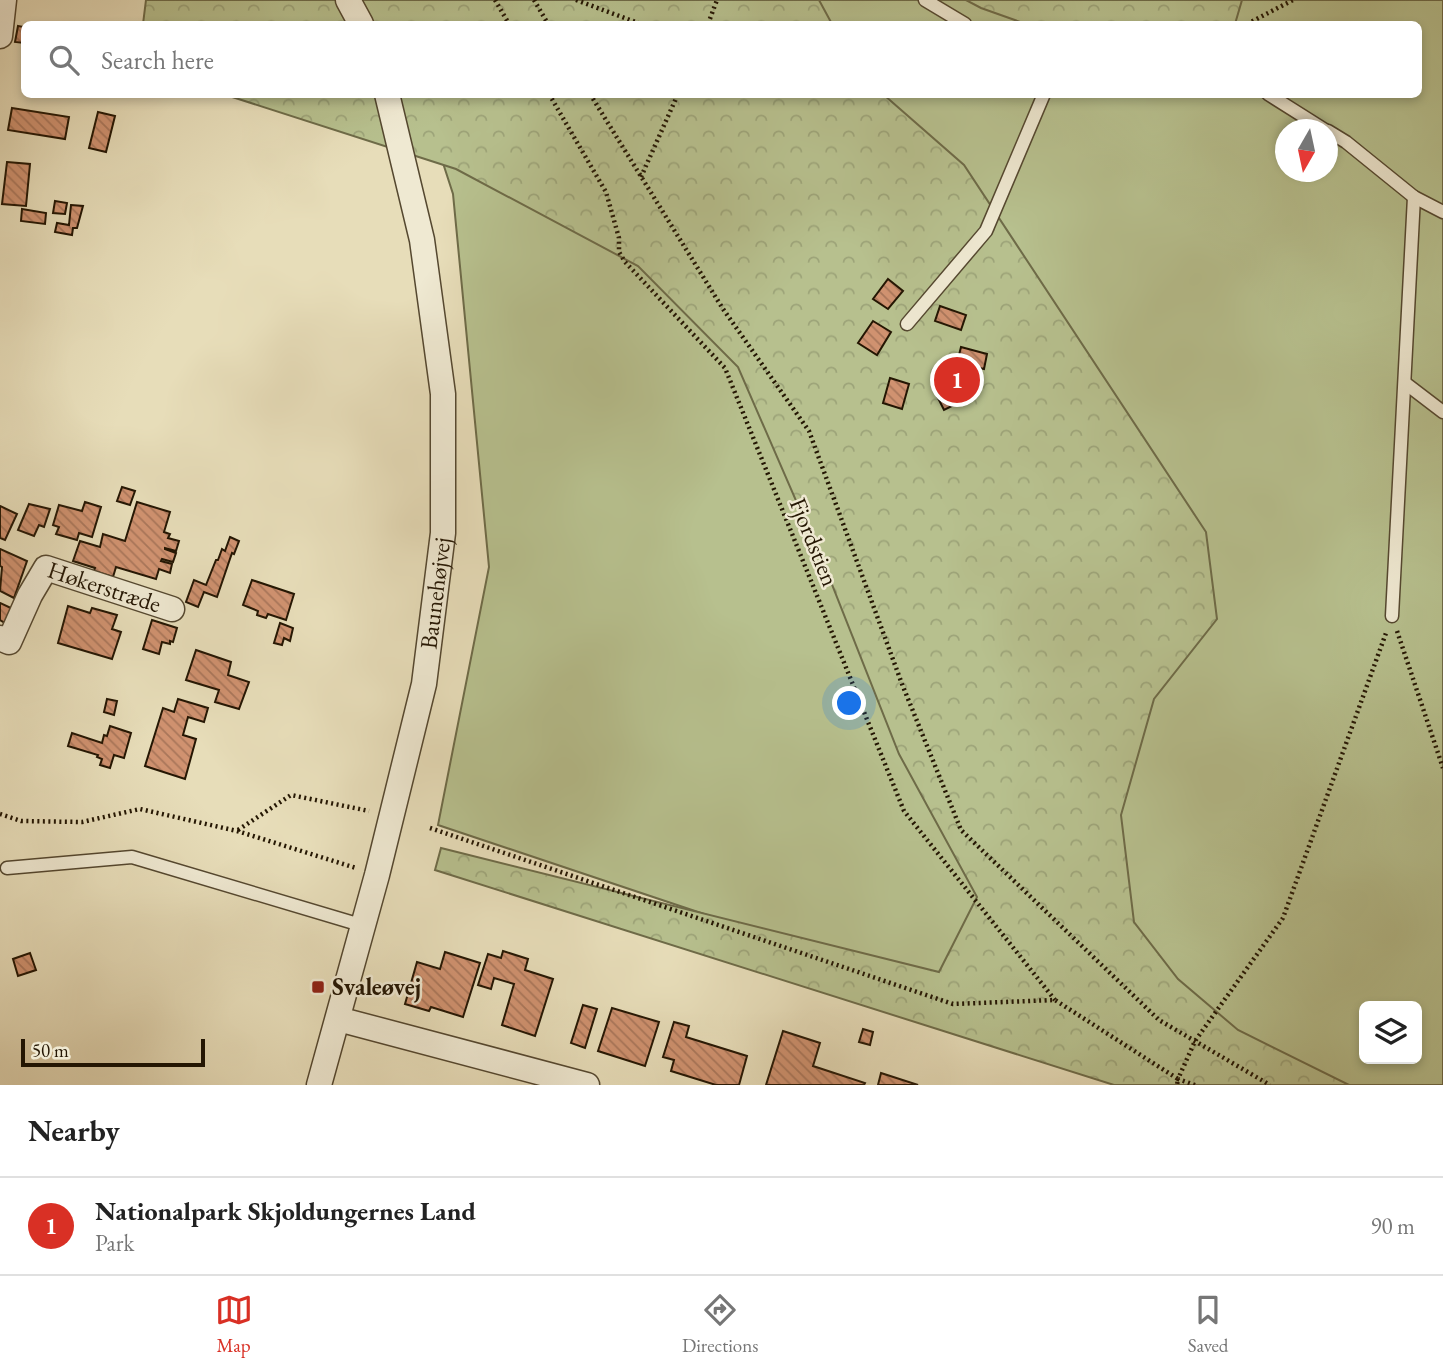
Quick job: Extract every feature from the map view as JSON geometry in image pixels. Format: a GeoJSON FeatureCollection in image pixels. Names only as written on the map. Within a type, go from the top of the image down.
{"type":"FeatureCollection","features":[{"type":"Feature","properties":{"kind":"street"},"geometry":{"type":"LineString","coordinates":[[0,36],[5,0]]}},
{"type":"Feature","properties":{"kind":"street"},"geometry":{"type":"LineString","coordinates":[[348,0],[359,21]]}},
{"type":"Feature","properties":{"kind":"street","name":"Baunehøjvej"},"geometry":{"type":"LineString","coordinates":[[319,1085],[364,926],[424,684],[443,533],[443,394],[422,240],[388,98]]}},
{"type":"Feature","properties":{"kind":"street","name":"Høkerstræde"},"geometry":{"type":"LineString","coordinates":[[0,638],[9,642],[46,568],[172,609]]}},
{"type":"Feature","properties":{"kind":"street"},"geometry":{"type":"LineString","coordinates":[[338,1019],[587,1085]]}},
{"type":"Feature","properties":{"kind":"lane"},"geometry":{"type":"LineString","coordinates":[[925,0],[960,21]]}},
{"type":"Feature","properties":{"kind":"lane"},"geometry":{"type":"LineString","coordinates":[[907,324],[986,231],[1042,98]]}},
{"type":"Feature","properties":{"kind":"lane"},"geometry":{"type":"LineString","coordinates":[[1274,98],[1308,119]]}},
{"type":"Feature","properties":{"kind":"lane"},"geometry":{"type":"LineString","coordinates":[[1338,137],[1414,197],[1443,212]]}},
{"type":"Feature","properties":{"kind":"lane"},"geometry":{"type":"LineString","coordinates":[[1392,617],[1414,197]]}},
{"type":"Feature","properties":{"kind":"lane"},"geometry":{"type":"LineString","coordinates":[[1405,383],[1443,412]]}},
{"type":"Feature","properties":{"kind":"lane"},"geometry":{"type":"LineString","coordinates":[[7,868],[132,858],[364,926]]}},
{"type":"Feature","properties":{"kind":"path"},"geometry":{"type":"LineString","coordinates":[[495,0],[507,21]]}},
{"type":"Feature","properties":{"kind":"path"},"geometry":{"type":"LineString","coordinates":[[534,0],[546,21]]}},
{"type":"Feature","properties":{"kind":"path"},"geometry":{"type":"LineString","coordinates":[[576,0],[632,21]]}},
{"type":"Feature","properties":{"kind":"path"},"geometry":{"type":"LineString","coordinates":[[709,21],[717,0]]}},
{"type":"Feature","properties":{"kind":"path"},"geometry":{"type":"LineString","coordinates":[[1253,21],[1293,0]]}},
{"type":"Feature","properties":{"kind":"path","name":"Fjordstien"},"geometry":{"type":"LineString","coordinates":[[551,98],[606,192],[619,238],[619,252],[625,262],[725,368],[904,811],[1055,1000],[1177,1082],[1195,1085]]}},
{"type":"Feature","properties":{"kind":"path"},"geometry":{"type":"LineString","coordinates":[[592,98],[723,309],[809,431],[902,684],[961,830],[1159,1020],[1270,1085]]}},
{"type":"Feature","properties":{"kind":"path"},"geometry":{"type":"LineString","coordinates":[[641,177],[676,98]]}},
{"type":"Feature","properties":{"kind":"path"},"geometry":{"type":"LineString","coordinates":[[1177,1082],[1195,1041],[1283,918],[1392,617]]}},
{"type":"Feature","properties":{"kind":"path"},"geometry":{"type":"LineString","coordinates":[[1392,617],[1443,768]]}},
{"type":"Feature","properties":{"kind":"path"},"geometry":{"type":"LineString","coordinates":[[237,831],[291,795],[369,811]]}},
{"type":"Feature","properties":{"kind":"path"},"geometry":{"type":"LineString","coordinates":[[0,814],[21,821],[82,822],[140,809],[237,831],[377,875]]}},
{"type":"Feature","properties":{"kind":"path"},"geometry":{"type":"LineString","coordinates":[[430,828],[953,1004],[1055,1000]]}},
{"type":"Feature","properties":{"kind":"green space"},"geometry":{"type":"Polygon","coordinates":[[[146,0],[819,0],[830,21],[143,21],[146,0]]]}},
{"type":"Feature","properties":{"kind":"green space"},"geometry":{"type":"Polygon","coordinates":[[[391,0],[1443,0],[1443,1085],[1215,1085],[438,825],[489,567],[453,194],[422,98],[1422,98],[1422,21],[398,21],[391,0]]]}},
{"type":"Feature","properties":{"kind":"green space"},"geometry":{"type":"Polygon","coordinates":[[[966,0],[1242,0],[1236,21],[1018,21],[966,0]]]}},
{"type":"Feature","properties":{"kind":"green space"},"geometry":{"type":"Polygon","coordinates":[[[235,98],[887,98],[964,165],[1206,532],[1217,619],[1154,699],[1121,815],[1134,922],[1178,979],[1238,1030],[1349,1085],[1114,1085],[435,870],[441,848],[939,972],[977,897],[899,754],[827,572],[738,367],[638,266],[456,169],[235,98]]]}},
{"type":"Feature","properties":{"kind":"building"},"geometry":{"type":"Polygon","coordinates":[[[18,26],[21,26],[21,43],[15,42],[18,26]]]}},
{"type":"Feature","properties":{"kind":"building"},"geometry":{"type":"Polygon","coordinates":[[[12,108],[69,117],[65,139],[8,130],[12,108]]]}},
{"type":"Feature","properties":{"kind":"building"},"geometry":{"type":"Polygon","coordinates":[[[98,112],[115,116],[106,152],[89,148],[98,112]]]}},
{"type":"Feature","properties":{"kind":"building"},"geometry":{"type":"Polygon","coordinates":[[[7,162],[30,164],[26,206],[2,204],[7,162]]]}},
{"type":"Feature","properties":{"kind":"building"},"geometry":{"type":"Polygon","coordinates":[[[55,201],[67,203],[65,214],[53,213],[55,201]]]}},
{"type":"Feature","properties":{"kind":"building"},"geometry":{"type":"Polygon","coordinates":[[[71,205],[83,206],[77,228],[73,228],[72,235],[55,232],[57,223],[69,225],[71,205]]]}},
{"type":"Feature","properties":{"kind":"building"},"geometry":{"type":"Polygon","coordinates":[[[22,209],[46,213],[45,224],[21,221],[22,209]]]}},
{"type":"Feature","properties":{"kind":"building"},"geometry":{"type":"Polygon","coordinates":[[[888,279],[903,291],[888,309],[873,299],[888,279]]]}},
{"type":"Feature","properties":{"kind":"building"},"geometry":{"type":"Polygon","coordinates":[[[940,306],[966,315],[961,330],[935,321],[940,306]]]}},
{"type":"Feature","properties":{"kind":"building"},"geometry":{"type":"Polygon","coordinates":[[[873,321],[891,332],[877,355],[858,343],[873,321]]]}},
{"type":"Feature","properties":{"kind":"building"},"geometry":{"type":"Polygon","coordinates":[[[961,347],[987,354],[984,369],[957,363],[961,347]]]}},
{"type":"Feature","properties":{"kind":"building"},"geometry":{"type":"Polygon","coordinates":[[[890,378],[909,384],[902,409],[883,403],[890,378]]]}},
{"type":"Feature","properties":{"kind":"building"},"geometry":{"type":"Polygon","coordinates":[[[963,383],[970,397],[944,410],[937,396],[963,383]]]}},
{"type":"Feature","properties":{"kind":"building"},"geometry":{"type":"Polygon","coordinates":[[[122,487],[135,491],[130,505],[117,501],[122,487]]]}},
{"type":"Feature","properties":{"kind":"building"},"geometry":{"type":"Polygon","coordinates":[[[85,502],[101,507],[92,537],[79,533],[77,540],[56,534],[59,527],[53,525],[59,505],[82,511],[85,502]]]}},
{"type":"Feature","properties":{"kind":"building"},"geometry":{"type":"Polygon","coordinates":[[[137,502],[170,512],[164,532],[170,534],[168,538],[179,541],[176,551],[165,548],[176,553],[173,562],[161,561],[172,564],[170,573],[159,569],[156,579],[116,567],[113,577],[73,561],[80,541],[100,547],[103,534],[125,541],[137,502]]]}},
{"type":"Feature","properties":{"kind":"building"},"geometry":{"type":"Polygon","coordinates":[[[29,504],[50,509],[44,527],[39,525],[34,536],[18,530],[29,504]]]}},
{"type":"Feature","properties":{"kind":"building"},"geometry":{"type":"Polygon","coordinates":[[[0,506],[17,514],[5,540],[0,538],[0,506]]]}},
{"type":"Feature","properties":{"kind":"building"},"geometry":{"type":"Polygon","coordinates":[[[230,537],[239,541],[234,554],[232,553],[217,597],[204,592],[198,607],[186,602],[194,580],[206,585],[216,560],[222,549],[225,551],[230,537]]]}},
{"type":"Feature","properties":{"kind":"building"},"geometry":{"type":"Polygon","coordinates":[[[0,549],[27,561],[14,598],[0,591],[0,549]]]}},
{"type":"Feature","properties":{"kind":"building"},"geometry":{"type":"Polygon","coordinates":[[[252,580],[294,594],[286,620],[268,614],[266,618],[257,615],[258,611],[243,605],[252,580]]]}},
{"type":"Feature","properties":{"kind":"building"},"geometry":{"type":"Polygon","coordinates":[[[0,603],[11,608],[5,623],[0,620],[0,603]]]}},
{"type":"Feature","properties":{"kind":"building"},"geometry":{"type":"Polygon","coordinates":[[[68,606],[90,613],[92,608],[117,615],[112,629],[121,632],[112,659],[58,643],[68,606]]]}},
{"type":"Feature","properties":{"kind":"building"},"geometry":{"type":"Polygon","coordinates":[[[152,620],[177,628],[173,642],[162,642],[159,654],[143,649],[152,620]]]}},
{"type":"Feature","properties":{"kind":"building"},"geometry":{"type":"Polygon","coordinates":[[[280,623],[293,628],[290,641],[284,638],[282,645],[274,643],[280,623]]]}},
{"type":"Feature","properties":{"kind":"building"},"geometry":{"type":"Polygon","coordinates":[[[196,650],[231,662],[228,675],[249,682],[239,709],[215,702],[219,690],[186,680],[196,650]]]}},
{"type":"Feature","properties":{"kind":"building"},"geometry":{"type":"Polygon","coordinates":[[[107,699],[117,701],[114,715],[104,712],[107,699]]]}},
{"type":"Feature","properties":{"kind":"building"},"geometry":{"type":"Polygon","coordinates":[[[178,699],[208,708],[204,722],[188,717],[183,735],[196,739],[185,779],[145,766],[163,708],[174,712],[178,699]]]}},
{"type":"Feature","properties":{"kind":"building"},"geometry":{"type":"Polygon","coordinates":[[[110,726],[131,733],[124,758],[114,755],[110,768],[100,765],[102,759],[97,757],[98,755],[68,746],[72,733],[102,743],[110,726]]]}},
{"type":"Feature","properties":{"kind":"building"},"geometry":{"type":"Polygon","coordinates":[[[503,951],[528,959],[525,970],[553,979],[535,1036],[502,1025],[514,984],[494,978],[491,989],[478,985],[488,954],[501,958],[503,951]]]}},
{"type":"Feature","properties":{"kind":"building"},"geometry":{"type":"Polygon","coordinates":[[[445,952],[480,963],[463,1017],[431,1007],[429,1011],[405,1004],[417,962],[440,969],[445,952]]]}},
{"type":"Feature","properties":{"kind":"building"},"geometry":{"type":"Polygon","coordinates":[[[30,953],[36,970],[18,976],[13,959],[30,953]]]}},
{"type":"Feature","properties":{"kind":"building"},"geometry":{"type":"Polygon","coordinates":[[[583,1005],[597,1009],[585,1048],[571,1043],[583,1005]]]}},
{"type":"Feature","properties":{"kind":"building"},"geometry":{"type":"Polygon","coordinates":[[[612,1008],[659,1022],[645,1066],[598,1051],[612,1008]]]}},
{"type":"Feature","properties":{"kind":"building"},"geometry":{"type":"Polygon","coordinates":[[[674,1022],[689,1026],[686,1037],[747,1056],[739,1085],[716,1085],[671,1071],[674,1060],[663,1057],[674,1022]]]}},
{"type":"Feature","properties":{"kind":"building"},"geometry":{"type":"Polygon","coordinates":[[[863,1029],[873,1032],[870,1045],[859,1042],[863,1029]]]}},
{"type":"Feature","properties":{"kind":"building"},"geometry":{"type":"Polygon","coordinates":[[[783,1031],[820,1043],[813,1066],[865,1083],[864,1085],[766,1085],[783,1031]]]}},
{"type":"Feature","properties":{"kind":"building"},"geometry":{"type":"Polygon","coordinates":[[[881,1073],[918,1085],[878,1085],[881,1073]]]}},
{"type":"Feature","properties":{"kind":"place","name":"Nationalpark Skjoldungernes Land"},"geometry":{"type":"Point","coordinates":[957,380]}},
{"type":"Feature","properties":{"kind":"place","name":"Svaleøvej"},"geometry":{"type":"Point","coordinates":[318,987]}}]}
